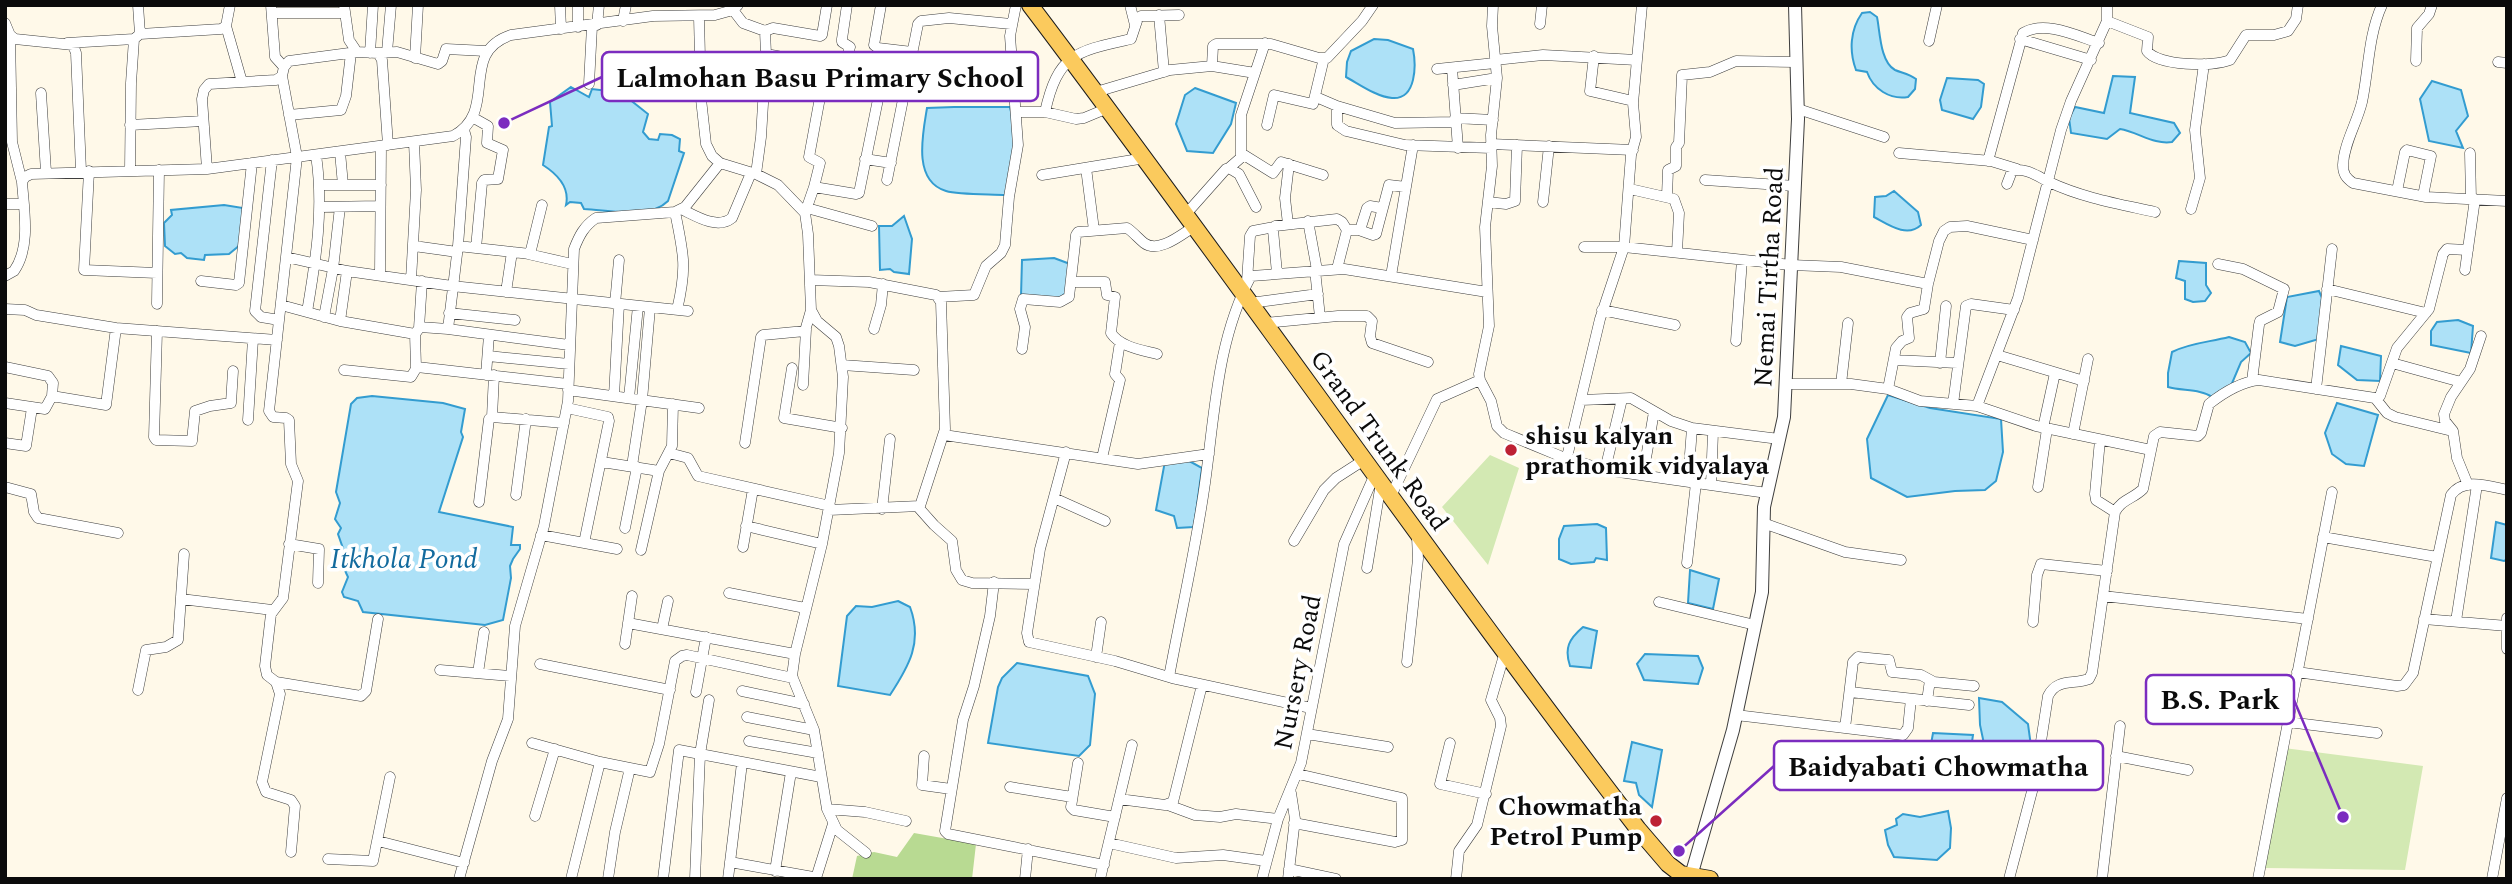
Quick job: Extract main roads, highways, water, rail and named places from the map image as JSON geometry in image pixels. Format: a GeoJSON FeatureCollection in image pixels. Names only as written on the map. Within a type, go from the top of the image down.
{"type":"FeatureCollection","features":[{"type":"Feature","properties":{"kind":"main road","name":"Grand Trunk Road"},"geometry":{"type":"LineString","coordinates":[[1030,6],[1247,294],[1264,323],[1364,460],[1638,829],[1668,864],[1684,876]]}},
{"type":"Feature","properties":{"kind":"main road"},"geometry":{"type":"LineString","coordinates":[[1684,876],[1710,879]]}},
{"type":"Feature","properties":{"kind":"water"},"geometry":{"type":"Polygon","coordinates":[[[1870,12],[1877,17],[1880,38],[1890,66],[1916,79],[1915,89],[1908,97],[1895,97],[1883,92],[1873,84],[1867,72],[1856,70],[1852,55],[1853,33],[1862,13],[1870,12]]]}},
{"type":"Feature","properties":{"kind":"water"},"geometry":{"type":"Polygon","coordinates":[[[1374,39],[1388,40],[1413,49],[1413,80],[1406,93],[1400,97],[1380,95],[1346,77],[1351,51],[1374,39]]]}},
{"type":"Feature","properties":{"kind":"water"},"geometry":{"type":"Polygon","coordinates":[[[2113,76],[2135,77],[2130,113],[2174,123],[2180,133],[2172,142],[2159,142],[2120,129],[2107,139],[2071,133],[2069,118],[2075,107],[2104,113],[2113,76]]]}},
{"type":"Feature","properties":{"kind":"water"},"geometry":{"type":"Polygon","coordinates":[[[1947,78],[1978,80],[1984,84],[1981,107],[1973,119],[1942,110],[1940,100],[1947,78]]]}},
{"type":"Feature","properties":{"kind":"water"},"geometry":{"type":"Polygon","coordinates":[[[2432,81],[2461,90],[2468,116],[2456,131],[2463,148],[2429,141],[2420,99],[2432,81]]]}},
{"type":"Feature","properties":{"kind":"water"},"geometry":{"type":"Polygon","coordinates":[[[571,87],[589,97],[592,89],[608,91],[609,94],[629,99],[648,114],[643,132],[649,139],[658,140],[660,134],[680,139],[679,151],[684,153],[668,201],[660,207],[640,212],[584,209],[581,203],[570,202],[566,205],[564,187],[543,165],[549,127],[552,126],[550,102],[571,87]]]}},
{"type":"Feature","properties":{"kind":"water"},"geometry":{"type":"Polygon","coordinates":[[[1195,88],[1236,103],[1231,124],[1213,153],[1187,151],[1176,124],[1185,95],[1195,88]]]}},
{"type":"Feature","properties":{"kind":"water"},"geometry":{"type":"Polygon","coordinates":[[[1010,107],[1017,141],[1006,195],[946,191],[935,186],[928,177],[922,155],[927,108],[1010,107]]]}},
{"type":"Feature","properties":{"kind":"water"},"geometry":{"type":"Polygon","coordinates":[[[1894,191],[1918,212],[1921,225],[1916,229],[1898,229],[1874,217],[1875,197],[1886,196],[1894,191]]]}},
{"type":"Feature","properties":{"kind":"water"},"geometry":{"type":"Polygon","coordinates":[[[224,205],[243,208],[240,245],[229,254],[205,255],[204,260],[187,258],[181,253],[175,254],[165,246],[164,223],[172,215],[171,210],[224,205]]]}},
{"type":"Feature","properties":{"kind":"water"},"geometry":{"type":"Polygon","coordinates":[[[904,216],[912,239],[909,274],[890,269],[880,270],[879,226],[892,226],[904,216]]]}},
{"type":"Feature","properties":{"kind":"water"},"geometry":{"type":"Polygon","coordinates":[[[1054,258],[1070,264],[1067,291],[1062,297],[1052,299],[1021,296],[1022,260],[1054,258]]]}},
{"type":"Feature","properties":{"kind":"water"},"geometry":{"type":"Polygon","coordinates":[[[2179,261],[2206,263],[2206,285],[2211,293],[2205,301],[2193,302],[2185,299],[2185,281],[2176,278],[2179,261]]]}},
{"type":"Feature","properties":{"kind":"water"},"geometry":{"type":"Polygon","coordinates":[[[2319,291],[2322,298],[2319,339],[2295,346],[2280,342],[2287,297],[2319,291]]]}},
{"type":"Feature","properties":{"kind":"water"},"geometry":{"type":"Polygon","coordinates":[[[2458,320],[2473,326],[2471,353],[2431,345],[2431,331],[2437,322],[2458,320]]]}},
{"type":"Feature","properties":{"kind":"water"},"geometry":{"type":"Polygon","coordinates":[[[2229,337],[2245,342],[2251,353],[2241,362],[2230,388],[2212,397],[2168,387],[2172,352],[2229,337]]]}},
{"type":"Feature","properties":{"kind":"water"},"geometry":{"type":"Polygon","coordinates":[[[2341,346],[2381,356],[2380,381],[2357,380],[2338,365],[2341,346]]]}},
{"type":"Feature","properties":{"kind":"water"},"geometry":{"type":"Polygon","coordinates":[[[1888,395],[1930,408],[2001,419],[2003,452],[1996,481],[1985,490],[1907,497],[1871,478],[1867,439],[1888,395]]]}},
{"type":"Feature","properties":{"kind":"water","name":"Itkhola Pond"},"geometry":{"type":"Polygon","coordinates":[[[372,396],[443,403],[465,409],[461,432],[463,437],[439,512],[513,527],[511,545],[520,545],[520,549],[510,566],[511,578],[503,620],[485,625],[363,612],[358,601],[344,597],[342,592],[348,577],[344,567],[346,557],[338,534],[341,528],[335,519],[340,503],[336,492],[351,404],[357,398],[372,396]]]}},
{"type":"Feature","properties":{"kind":"water"},"geometry":{"type":"Polygon","coordinates":[[[2337,403],[2378,415],[2364,466],[2346,464],[2332,454],[2325,433],[2337,403]]]}},
{"type":"Feature","properties":{"kind":"water"},"geometry":{"type":"Polygon","coordinates":[[[1182,457],[1202,468],[1194,527],[1177,528],[1174,516],[1156,510],[1165,461],[1182,457]]]}},
{"type":"Feature","properties":{"kind":"water"},"geometry":{"type":"Polygon","coordinates":[[[2496,522],[2507,525],[2507,559],[2504,561],[2491,558],[2496,522]]]}},
{"type":"Feature","properties":{"kind":"water"},"geometry":{"type":"Polygon","coordinates":[[[1597,524],[1606,528],[1607,560],[1596,558],[1594,562],[1571,564],[1559,559],[1559,539],[1564,526],[1597,524]]]}},
{"type":"Feature","properties":{"kind":"water"},"geometry":{"type":"Polygon","coordinates":[[[1690,570],[1719,579],[1713,609],[1688,603],[1690,570]]]}},
{"type":"Feature","properties":{"kind":"water"},"geometry":{"type":"Polygon","coordinates":[[[898,601],[910,607],[914,620],[914,643],[908,664],[890,695],[838,686],[847,616],[856,606],[872,607],[898,601]]]}},
{"type":"Feature","properties":{"kind":"water"},"geometry":{"type":"Polygon","coordinates":[[[1583,627],[1597,631],[1591,668],[1570,666],[1568,660],[1569,644],[1583,627]]]}},
{"type":"Feature","properties":{"kind":"water"},"geometry":{"type":"Polygon","coordinates":[[[1645,654],[1698,656],[1703,668],[1698,684],[1644,680],[1637,664],[1645,654]]]}},
{"type":"Feature","properties":{"kind":"water"},"geometry":{"type":"Polygon","coordinates":[[[1017,663],[1088,676],[1095,694],[1090,745],[1079,756],[988,743],[998,687],[1002,678],[1017,663]]]}},
{"type":"Feature","properties":{"kind":"water"},"geometry":{"type":"Polygon","coordinates":[[[1979,698],[2002,702],[2028,724],[2033,761],[2019,775],[1987,758],[1980,725],[1979,698]]]}},
{"type":"Feature","properties":{"kind":"water"},"geometry":{"type":"Polygon","coordinates":[[[1933,733],[1973,735],[1967,776],[1926,772],[1933,733]]]}},
{"type":"Feature","properties":{"kind":"water"},"geometry":{"type":"Polygon","coordinates":[[[1632,742],[1662,750],[1652,807],[1639,795],[1636,783],[1624,781],[1632,742]]]}},
{"type":"Feature","properties":{"kind":"water"},"geometry":{"type":"Polygon","coordinates":[[[1948,811],[1950,848],[1937,860],[1894,857],[1885,830],[1897,825],[1896,819],[1903,814],[1920,817],[1948,811]]]}},
{"type":"Feature","properties":{"kind":"place","name":"Lalmohan Basu Primary School"},"geometry":{"type":"Point","coordinates":[504,123]}},
{"type":"Feature","properties":{"kind":"place","name":"shisu kalyan prathomik vidyalaya"},"geometry":{"type":"Point","coordinates":[1511,450]}},
{"type":"Feature","properties":{"kind":"place","name":"B.S. Park"},"geometry":{"type":"Point","coordinates":[2343,817]}},
{"type":"Feature","properties":{"kind":"place","name":"Chowmatha Petrol Pump"},"geometry":{"type":"Point","coordinates":[1656,821]}},
{"type":"Feature","properties":{"kind":"place","name":"Baidyabati Chowmatha"},"geometry":{"type":"Point","coordinates":[1679,851]}}]}
